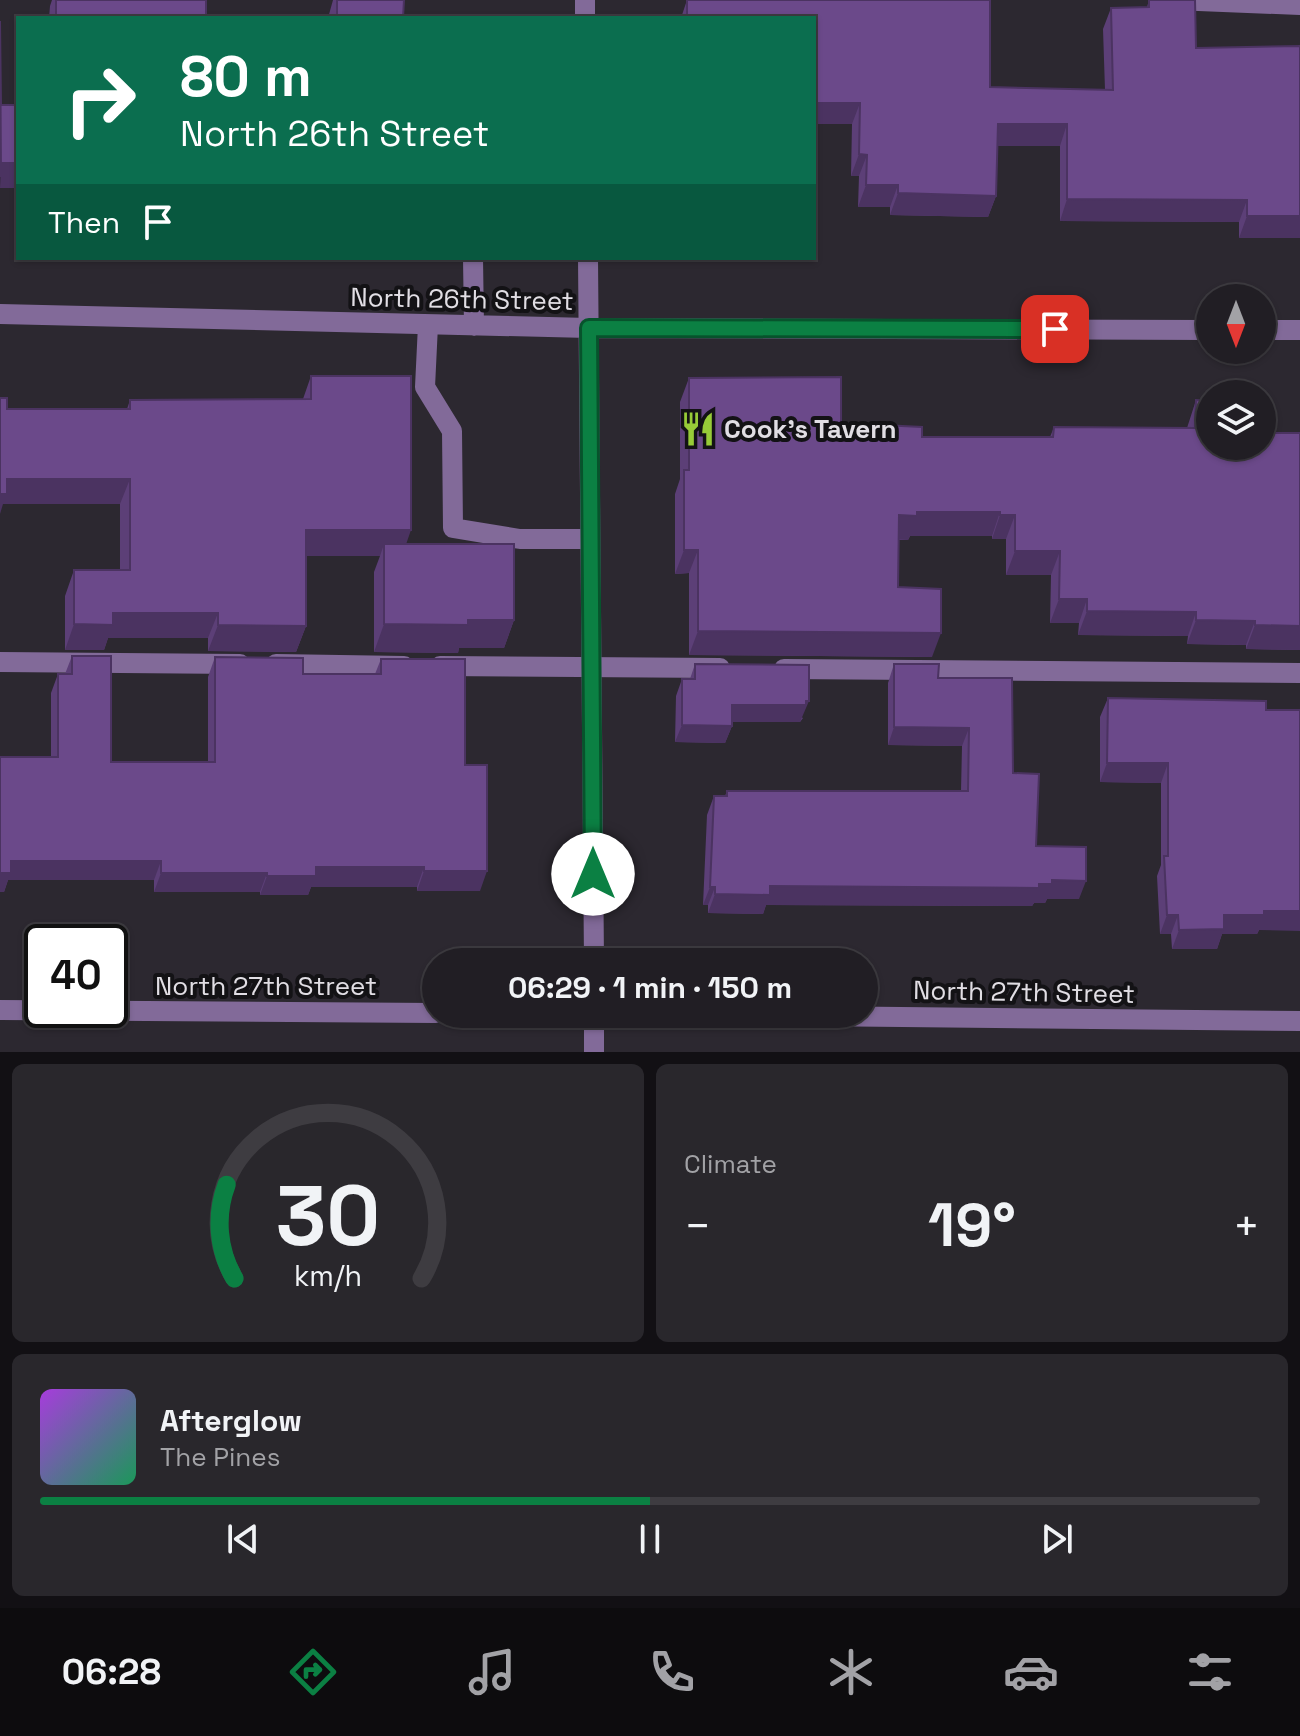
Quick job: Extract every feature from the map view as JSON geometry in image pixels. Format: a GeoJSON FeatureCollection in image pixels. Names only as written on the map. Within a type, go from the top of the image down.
{"type":"FeatureCollection","features":[{"type":"Feature","properties":{"kind":"street"},"geometry":{"type":"LineString","coordinates":[[1174,0],[1300,5]]}},
{"type":"Feature","properties":{"kind":"street"},"geometry":{"type":"LineString","coordinates":[[473,260],[474,326]]}},
{"type":"Feature","properties":{"kind":"street"},"geometry":{"type":"LineString","coordinates":[[588,260],[594,948]]}},
{"type":"Feature","properties":{"kind":"street","name":"North 26th Street"},"geometry":{"type":"LineString","coordinates":[[0,314],[589,328],[1196,330]]}},
{"type":"Feature","properties":{"kind":"street"},"geometry":{"type":"LineString","coordinates":[[428,325],[425,387],[452,431],[453,528],[520,539],[590,539]]}},
{"type":"Feature","properties":{"kind":"street"},"geometry":{"type":"LineString","coordinates":[[1276,330],[1300,330]]}},
{"type":"Feature","properties":{"kind":"street"},"geometry":{"type":"LineString","coordinates":[[0,662],[733,668]]}},
{"type":"Feature","properties":{"kind":"street"},"geometry":{"type":"LineString","coordinates":[[765,668],[1300,673]]}},
{"type":"Feature","properties":{"kind":"street","name":"North 27th Street"},"geometry":{"type":"LineString","coordinates":[[0,1010],[422,1013]]}},
{"type":"Feature","properties":{"kind":"street","name":"North 27th Street"},"geometry":{"type":"LineString","coordinates":[[878,1017],[1300,1021]]}},
{"type":"Feature","properties":{"kind":"street"},"geometry":{"type":"LineString","coordinates":[[594,1028],[594,1052]]}},
{"type":"Feature","properties":{"kind":"building"},"geometry":{"type":"Polygon","coordinates":[[[56,0],[206,0],[206,16],[56,16],[56,0]]]}},
{"type":"Feature","properties":{"kind":"building"},"geometry":{"type":"Polygon","coordinates":[[[337,0],[404,0],[403,16],[337,16],[337,0]]]}},
{"type":"Feature","properties":{"kind":"building"},"geometry":{"type":"Polygon","coordinates":[[[687,0],[990,0],[990,87],[1113,90],[1111,8],[1149,7],[1149,0],[1195,0],[1196,48],[1300,46],[1300,216],[1247,216],[1247,200],[1067,199],[1067,124],[998,124],[996,196],[898,193],[898,185],[866,185],[867,155],[859,154],[860,103],[816,103],[816,16],[687,16],[687,0]]]}},
{"type":"Feature","properties":{"kind":"building"},"geometry":{"type":"Polygon","coordinates":[[[0,21],[1,105],[16,105],[16,163],[1,163],[1,177],[0,21]]]}},
{"type":"Feature","properties":{"kind":"building"},"geometry":{"type":"Polygon","coordinates":[[[311,376],[411,376],[411,530],[306,530],[306,626],[218,625],[218,613],[113,613],[113,625],[74,624],[74,570],[130,570],[130,479],[7,479],[7,494],[0,494],[0,398],[7,398],[7,409],[130,409],[130,400],[311,399],[311,376]]]}},
{"type":"Feature","properties":{"kind":"building"},"geometry":{"type":"Polygon","coordinates":[[[841,377],[841,423],[922,427],[922,437],[1053,437],[1054,427],[1195,428],[1196,400],[1196,460],[1276,460],[1276,433],[1300,433],[1300,626],[1196,620],[1196,612],[1087,611],[1087,599],[1059,599],[1060,551],[1015,551],[1015,515],[1000,515],[1000,512],[917,512],[917,516],[899,515],[898,587],[941,589],[941,633],[698,631],[698,550],[684,550],[684,470],[689,470],[689,378],[841,377]]]}},
{"type":"Feature","properties":{"kind":"building"},"geometry":{"type":"Polygon","coordinates":[[[384,544],[514,544],[514,620],[468,620],[468,625],[384,624],[384,544]]]}},
{"type":"Feature","properties":{"kind":"building"},"geometry":{"type":"Polygon","coordinates":[[[72,656],[111,656],[111,762],[215,762],[215,657],[303,658],[303,674],[381,674],[381,659],[465,659],[465,765],[487,765],[487,871],[424,871],[424,867],[316,867],[316,876],[267,876],[267,873],[161,873],[161,861],[11,861],[11,873],[0,873],[0,757],[58,757],[58,674],[72,674],[72,656]]]}},
{"type":"Feature","properties":{"kind":"building"},"geometry":{"type":"Polygon","coordinates":[[[695,664],[809,665],[809,701],[806,705],[732,705],[732,726],[682,725],[682,679],[695,679],[695,664]]]}},
{"type":"Feature","properties":{"kind":"building"},"geometry":{"type":"Polygon","coordinates":[[[894,664],[939,664],[938,678],[1012,678],[1013,773],[1039,774],[1036,846],[1086,847],[1086,881],[1052,880],[1052,884],[1039,884],[1039,888],[770,886],[770,895],[715,894],[715,887],[710,887],[714,796],[727,796],[727,791],[968,791],[969,728],[894,727],[894,664]]]}},
{"type":"Feature","properties":{"kind":"building"},"geometry":{"type":"Polygon","coordinates":[[[1108,698],[1266,701],[1266,710],[1300,710],[1300,911],[1224,915],[1224,929],[1179,930],[1178,915],[1167,915],[1164,856],[1168,856],[1168,763],[1107,763],[1108,698]]]}},
{"type":"Feature","properties":{"kind":"place","name":"Cook's Tavern"},"geometry":{"type":"Point","coordinates":[698,429]}},
{"type":"Feature","properties":{"kind":"route"},"geometry":{"type":"LineString","coordinates":[[593,874],[589,328],[1055,329]]}}]}
